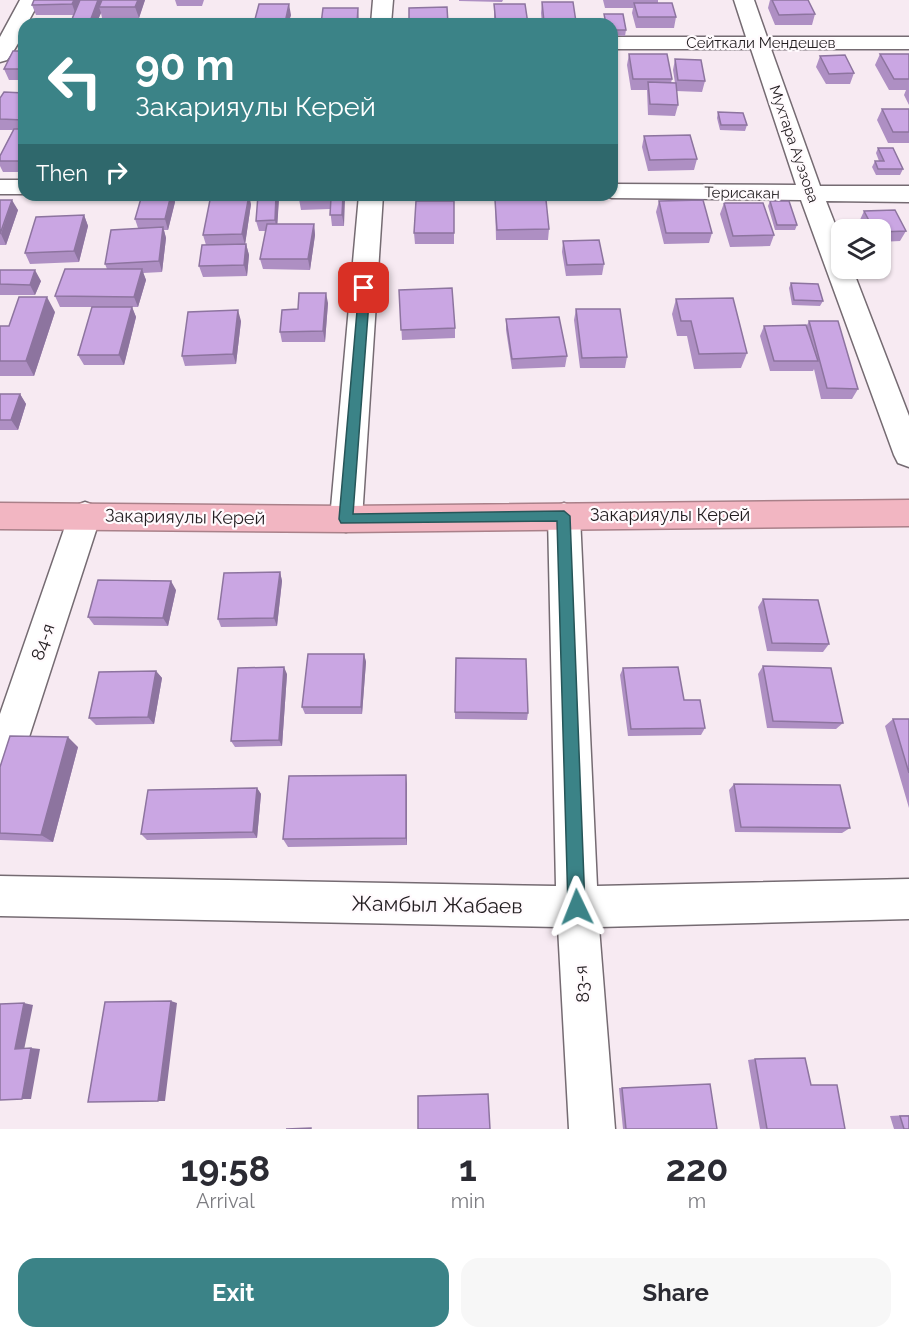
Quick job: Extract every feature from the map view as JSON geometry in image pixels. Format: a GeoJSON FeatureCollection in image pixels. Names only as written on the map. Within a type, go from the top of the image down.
{"type":"FeatureCollection","features":[{"type":"Feature","properties":{"kind":"highway","name":"Закарияулы Керей"},"geometry":{"type":"LineString","coordinates":[[0,516],[346,519],[909,513]]}},
{"type":"Feature","properties":{"kind":"street"},"geometry":{"type":"LineString","coordinates":[[21,18],[30,0]]}},
{"type":"Feature","properties":{"kind":"street"},"geometry":{"type":"LineString","coordinates":[[382,18],[383,0]]}},
{"type":"Feature","properties":{"kind":"street","name":"Мухтара Ауэзова"},"geometry":{"type":"LineString","coordinates":[[744,0],[811,194],[909,455]]}},
{"type":"Feature","properties":{"kind":"street"},"geometry":{"type":"LineString","coordinates":[[8,45],[18,25]]}},
{"type":"Feature","properties":{"kind":"street","name":"Сейткали Мендешев"},"geometry":{"type":"LineString","coordinates":[[618,43],[909,43]]}},
{"type":"Feature","properties":{"kind":"street"},"geometry":{"type":"LineString","coordinates":[[0,187],[18,187]]}},
{"type":"Feature","properties":{"kind":"street","name":"Терисакан"},"geometry":{"type":"LineString","coordinates":[[618,191],[909,194]]}},
{"type":"Feature","properties":{"kind":"street"},"geometry":{"type":"LineString","coordinates":[[346,519],[371,201]]}},
{"type":"Feature","properties":{"kind":"street","name":"84-я"},"geometry":{"type":"LineString","coordinates":[[0,768],[85,515]]}},
{"type":"Feature","properties":{"kind":"street","name":"83-я"},"geometry":{"type":"LineString","coordinates":[[564,516],[577,907],[592,1129]]}},
{"type":"Feature","properties":{"kind":"street","name":"Жамбыл Жабаев"},"geometry":{"type":"LineString","coordinates":[[0,896],[577,907],[909,899]]}},
{"type":"Feature","properties":{"kind":"building"},"geometry":{"type":"Polygon","coordinates":[[[34,0],[74,0],[72,4],[32,5],[34,0]]]}},
{"type":"Feature","properties":{"kind":"building"},"geometry":{"type":"Polygon","coordinates":[[[80,0],[98,0],[91,18],[72,18],[80,0]]]}},
{"type":"Feature","properties":{"kind":"building"},"geometry":{"type":"Polygon","coordinates":[[[102,0],[138,0],[135,7],[99,7],[102,0]]]}},
{"type":"Feature","properties":{"kind":"building"},"geometry":{"type":"Polygon","coordinates":[[[772,0],[808,0],[815,14],[779,15],[772,0]]]}},
{"type":"Feature","properties":{"kind":"building"},"geometry":{"type":"Polygon","coordinates":[[[542,2],[573,2],[575,18],[544,18],[542,2]]]}},
{"type":"Feature","properties":{"kind":"building"},"geometry":{"type":"Polygon","coordinates":[[[634,3],[672,3],[676,17],[638,17],[634,3]]]}},
{"type":"Feature","properties":{"kind":"building"},"geometry":{"type":"Polygon","coordinates":[[[259,4],[289,4],[286,18],[255,18],[259,4]]]}},
{"type":"Feature","properties":{"kind":"building"},"geometry":{"type":"Polygon","coordinates":[[[494,4],[525,4],[527,18],[495,18],[494,4]]]}},
{"type":"Feature","properties":{"kind":"building"},"geometry":{"type":"Polygon","coordinates":[[[447,7],[448,18],[409,18],[409,8],[447,7]]]}},
{"type":"Feature","properties":{"kind":"building"},"geometry":{"type":"Polygon","coordinates":[[[323,8],[358,8],[357,18],[322,18],[323,8]]]}},
{"type":"Feature","properties":{"kind":"building"},"geometry":{"type":"Polygon","coordinates":[[[604,14],[623,14],[626,30],[618,30],[618,18],[605,18],[604,14]]]}},
{"type":"Feature","properties":{"kind":"building"},"geometry":{"type":"Polygon","coordinates":[[[13,51],[18,51],[18,69],[4,69],[13,51]]]}},
{"type":"Feature","properties":{"kind":"building"},"geometry":{"type":"Polygon","coordinates":[[[629,54],[667,54],[672,79],[633,79],[629,54]]]}},
{"type":"Feature","properties":{"kind":"building"},"geometry":{"type":"Polygon","coordinates":[[[880,54],[909,54],[909,79],[894,79],[880,54]]]}},
{"type":"Feature","properties":{"kind":"building"},"geometry":{"type":"Polygon","coordinates":[[[845,55],[854,73],[829,74],[820,56],[845,55]]]}},
{"type":"Feature","properties":{"kind":"building"},"geometry":{"type":"Polygon","coordinates":[[[675,59],[701,60],[705,81],[678,80],[675,59]]]}},
{"type":"Feature","properties":{"kind":"building"},"geometry":{"type":"Polygon","coordinates":[[[648,82],[676,83],[678,105],[650,104],[648,82]]]}},
{"type":"Feature","properties":{"kind":"building"},"geometry":{"type":"Polygon","coordinates":[[[4,92],[18,93],[18,120],[0,119],[0,98],[4,92]]]}},
{"type":"Feature","properties":{"kind":"building"},"geometry":{"type":"Polygon","coordinates":[[[882,109],[909,109],[909,132],[893,132],[882,109]]]}},
{"type":"Feature","properties":{"kind":"building"},"geometry":{"type":"Polygon","coordinates":[[[718,112],[743,113],[747,125],[721,125],[718,112]]]}},
{"type":"Feature","properties":{"kind":"building"},"geometry":{"type":"Polygon","coordinates":[[[14,129],[18,129],[18,161],[0,161],[0,156],[14,129]]]}},
{"type":"Feature","properties":{"kind":"building"},"geometry":{"type":"Polygon","coordinates":[[[690,135],[697,159],[650,160],[644,136],[690,135]]]}},
{"type":"Feature","properties":{"kind":"building"},"geometry":{"type":"Polygon","coordinates":[[[878,148],[893,148],[903,169],[878,169],[875,161],[884,161],[878,148]]]}},
{"type":"Feature","properties":{"kind":"building"},"geometry":{"type":"Polygon","coordinates":[[[0,200],[12,200],[0,234],[0,200]]]}},
{"type":"Feature","properties":{"kind":"building"},"geometry":{"type":"Polygon","coordinates":[[[703,200],[712,233],[666,233],[659,201],[703,200]]]}},
{"type":"Feature","properties":{"kind":"building"},"geometry":{"type":"Polygon","coordinates":[[[140,201],[170,201],[165,219],[135,219],[140,201]]]}},
{"type":"Feature","properties":{"kind":"building"},"geometry":{"type":"Polygon","coordinates":[[[210,201],[248,201],[242,234],[203,235],[210,201]]]}},
{"type":"Feature","properties":{"kind":"building"},"geometry":{"type":"Polygon","coordinates":[[[258,201],[276,201],[275,220],[256,221],[258,201]]]}},
{"type":"Feature","properties":{"kind":"building"},"geometry":{"type":"Polygon","coordinates":[[[331,201],[343,201],[342,215],[330,215],[331,201]]]}},
{"type":"Feature","properties":{"kind":"building"},"geometry":{"type":"Polygon","coordinates":[[[416,201],[454,201],[454,233],[414,233],[416,201]]]}},
{"type":"Feature","properties":{"kind":"building"},"geometry":{"type":"Polygon","coordinates":[[[495,201],[546,201],[549,229],[497,230],[495,201]]]}},
{"type":"Feature","properties":{"kind":"building"},"geometry":{"type":"Polygon","coordinates":[[[770,201],[789,201],[797,225],[777,225],[770,201]]]}},
{"type":"Feature","properties":{"kind":"building"},"geometry":{"type":"Polygon","coordinates":[[[724,203],[763,203],[774,235],[733,236],[724,203]]]}},
{"type":"Feature","properties":{"kind":"building"},"geometry":{"type":"Polygon","coordinates":[[[895,210],[906,231],[891,232],[891,219],[868,219],[864,211],[895,210]]]}},
{"type":"Feature","properties":{"kind":"building"},"geometry":{"type":"Polygon","coordinates":[[[84,215],[74,251],[25,253],[36,217],[84,215]]]}},
{"type":"Feature","properties":{"kind":"building"},"geometry":{"type":"Polygon","coordinates":[[[267,224],[314,224],[308,259],[260,259],[267,224]]]}},
{"type":"Feature","properties":{"kind":"building"},"geometry":{"type":"Polygon","coordinates":[[[163,227],[159,261],[105,264],[111,230],[163,227]]]}},
{"type":"Feature","properties":{"kind":"building"},"geometry":{"type":"Polygon","coordinates":[[[599,240],[604,264],[567,265],[563,241],[599,240]]]}},
{"type":"Feature","properties":{"kind":"building"},"geometry":{"type":"Polygon","coordinates":[[[246,244],[244,265],[199,266],[202,245],[246,244]]]}},
{"type":"Feature","properties":{"kind":"building"},"geometry":{"type":"Polygon","coordinates":[[[65,269],[142,269],[134,297],[55,296],[65,269]]]}},
{"type":"Feature","properties":{"kind":"building"},"geometry":{"type":"Polygon","coordinates":[[[0,270],[35,270],[30,285],[0,284],[0,270]]]}},
{"type":"Feature","properties":{"kind":"building"},"geometry":{"type":"Polygon","coordinates":[[[791,283],[818,284],[823,301],[794,300],[791,283]]]}},
{"type":"Feature","properties":{"kind":"building"},"geometry":{"type":"Polygon","coordinates":[[[452,288],[455,328],[401,330],[399,290],[452,288]]]}},
{"type":"Feature","properties":{"kind":"building"},"geometry":{"type":"Polygon","coordinates":[[[299,293],[326,293],[323,331],[280,332],[282,310],[298,309],[299,293]]]}},
{"type":"Feature","properties":{"kind":"building"},"geometry":{"type":"Polygon","coordinates":[[[19,297],[47,297],[26,361],[0,361],[0,326],[9,326],[19,297]]]}},
{"type":"Feature","properties":{"kind":"building"},"geometry":{"type":"Polygon","coordinates":[[[733,298],[747,353],[699,354],[691,321],[681,321],[676,299],[733,298]]]}},
{"type":"Feature","properties":{"kind":"building"},"geometry":{"type":"Polygon","coordinates":[[[92,307],[132,307],[119,355],[78,355],[92,307]]]}},
{"type":"Feature","properties":{"kind":"building"},"geometry":{"type":"Polygon","coordinates":[[[576,309],[620,309],[627,357],[582,358],[576,309]]]}},
{"type":"Feature","properties":{"kind":"building"},"geometry":{"type":"Polygon","coordinates":[[[238,310],[233,354],[182,356],[188,312],[238,310]]]}},
{"type":"Feature","properties":{"kind":"building"},"geometry":{"type":"Polygon","coordinates":[[[559,317],[567,356],[512,359],[506,319],[559,317]]]}},
{"type":"Feature","properties":{"kind":"building"},"geometry":{"type":"Polygon","coordinates":[[[809,321],[838,321],[858,389],[827,388],[809,321]]]}},
{"type":"Feature","properties":{"kind":"building"},"geometry":{"type":"Polygon","coordinates":[[[806,325],[818,361],[774,361],[764,326],[806,325]]]}},
{"type":"Feature","properties":{"kind":"building"},"geometry":{"type":"Polygon","coordinates":[[[0,394],[20,394],[11,420],[0,420],[0,394]]]}},
{"type":"Feature","properties":{"kind":"building"},"geometry":{"type":"Polygon","coordinates":[[[280,572],[274,618],[218,619],[224,573],[280,572]]]}},
{"type":"Feature","properties":{"kind":"building"},"geometry":{"type":"Polygon","coordinates":[[[98,580],[171,581],[163,618],[88,617],[98,580]]]}},
{"type":"Feature","properties":{"kind":"building"},"geometry":{"type":"Polygon","coordinates":[[[763,599],[818,600],[829,644],[772,643],[763,599]]]}},
{"type":"Feature","properties":{"kind":"building"},"geometry":{"type":"Polygon","coordinates":[[[308,654],[364,654],[361,707],[302,707],[308,654]]]}},
{"type":"Feature","properties":{"kind":"building"},"geometry":{"type":"Polygon","coordinates":[[[456,658],[526,659],[528,713],[455,712],[456,658]]]}},
{"type":"Feature","properties":{"kind":"building"},"geometry":{"type":"Polygon","coordinates":[[[763,666],[831,668],[843,723],[773,721],[763,666]]]}},
{"type":"Feature","properties":{"kind":"building"},"geometry":{"type":"Polygon","coordinates":[[[284,667],[279,740],[231,741],[238,668],[284,667]]]}},
{"type":"Feature","properties":{"kind":"building"},"geometry":{"type":"Polygon","coordinates":[[[678,667],[684,700],[700,700],[705,728],[631,729],[623,668],[678,667]]]}},
{"type":"Feature","properties":{"kind":"building"},"geometry":{"type":"Polygon","coordinates":[[[156,671],[148,717],[89,718],[99,672],[156,671]]]}},
{"type":"Feature","properties":{"kind":"building"},"geometry":{"type":"Polygon","coordinates":[[[893,719],[909,719],[909,773],[893,719]]]}},
{"type":"Feature","properties":{"kind":"building"},"geometry":{"type":"Polygon","coordinates":[[[10,736],[68,737],[41,835],[0,833],[0,767],[10,736]]]}},
{"type":"Feature","properties":{"kind":"building"},"geometry":{"type":"Polygon","coordinates":[[[406,775],[406,838],[283,839],[289,776],[406,775]]]}},
{"type":"Feature","properties":{"kind":"building"},"geometry":{"type":"Polygon","coordinates":[[[734,784],[840,785],[850,828],[741,827],[734,784]]]}},
{"type":"Feature","properties":{"kind":"building"},"geometry":{"type":"Polygon","coordinates":[[[257,788],[253,832],[141,834],[148,790],[257,788]]]}},
{"type":"Feature","properties":{"kind":"building"},"geometry":{"type":"Polygon","coordinates":[[[171,1001],[158,1101],[88,1102],[105,1002],[171,1001]]]}},
{"type":"Feature","properties":{"kind":"building"},"geometry":{"type":"Polygon","coordinates":[[[24,1003],[15,1049],[31,1048],[22,1099],[0,1100],[0,1004],[24,1003]]]}},
{"type":"Feature","properties":{"kind":"building"},"geometry":{"type":"Polygon","coordinates":[[[805,1058],[811,1085],[837,1085],[845,1129],[767,1129],[755,1059],[805,1058]]]}},
{"type":"Feature","properties":{"kind":"building"},"geometry":{"type":"Polygon","coordinates":[[[710,1084],[717,1129],[626,1129],[622,1088],[710,1084]]]}},
{"type":"Feature","properties":{"kind":"building"},"geometry":{"type":"Polygon","coordinates":[[[488,1094],[490,1129],[418,1129],[418,1096],[488,1094]]]}},
{"type":"Feature","properties":{"kind":"building"},"geometry":{"type":"Polygon","coordinates":[[[900,1116],[909,1116],[909,1129],[904,1129],[900,1116]]]}},
{"type":"Feature","properties":{"kind":"route"},"geometry":{"type":"LineString","coordinates":[[364,288],[346,519],[564,516],[577,907]]}}]}
